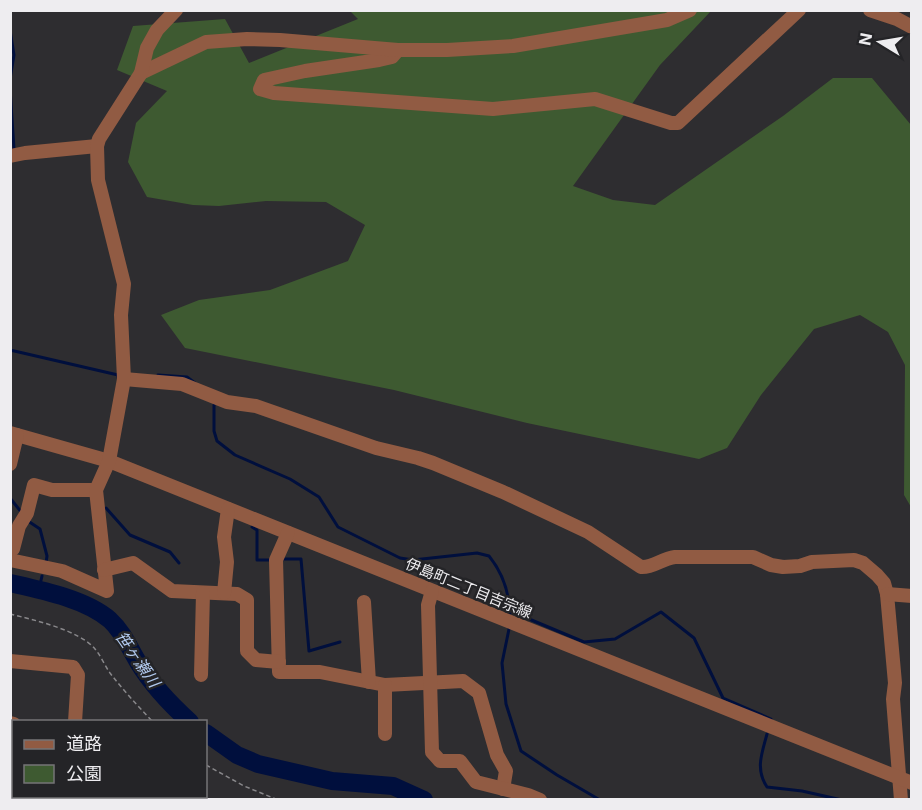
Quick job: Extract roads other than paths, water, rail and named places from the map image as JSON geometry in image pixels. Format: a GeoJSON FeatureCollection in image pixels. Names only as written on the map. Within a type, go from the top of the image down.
{"type":"FeatureCollection","features":[{"type":"Feature","properties":{"kind":"street"},"geometry":{"type":"LineString","coordinates":[[96,490],[52,490],[34,485],[25,516],[19,526],[12,555],[62,571],[107,591],[96,490],[109,461],[124,379],[122,315],[124,284],[98,180],[97,146],[99,139],[141,73],[147,48],[157,30],[176,10]]}},
{"type":"Feature","properties":{"kind":"street"},"geometry":{"type":"LineString","coordinates":[[141,73],[206,42],[248,39],[280,40],[398,50],[513,46],[667,20],[690,10]]}},
{"type":"Feature","properties":{"kind":"street"},"geometry":{"type":"LineString","coordinates":[[398,50],[392,57],[305,71],[264,81],[260,89],[274,93],[493,109],[595,99],[671,123],[678,123],[799,10]]}},
{"type":"Feature","properties":{"kind":"street"},"geometry":{"type":"LineString","coordinates":[[870,10],[895,15],[912,27]]}},
{"type":"Feature","properties":{"kind":"street"},"geometry":{"type":"LineString","coordinates":[[10,156],[97,146]]}},
{"type":"Feature","properties":{"kind":"street"},"geometry":{"type":"LineString","coordinates":[[124,379],[183,384],[227,402],[256,406],[376,448],[433,463],[503,492],[588,532],[641,567],[648,568],[665,558],[675,557],[753,557],[771,565],[783,567],[800,566],[812,562],[854,560],[863,563],[884,583],[887,594],[895,683],[893,699],[905,781],[901,800]]}},
{"type":"Feature","properties":{"kind":"street"},"geometry":{"type":"LineString","coordinates":[[10,464],[14,434]]}},
{"type":"Feature","properties":{"kind":"street","name":"伊島町二丁目吉宗線"},"geometry":{"type":"LineString","coordinates":[[14,434],[109,461],[905,781]]}},
{"type":"Feature","properties":{"kind":"street"},"geometry":{"type":"LineString","coordinates":[[224,593],[227,562],[224,537],[228,509]]}},
{"type":"Feature","properties":{"kind":"street"},"geometry":{"type":"LineString","coordinates":[[288,533],[276,560],[279,672],[320,672],[385,685],[463,681],[479,693],[497,755],[506,771],[503,789]]}},
{"type":"Feature","properties":{"kind":"street"},"geometry":{"type":"LineString","coordinates":[[104,570],[133,564],[171,591],[237,594],[247,600],[247,651],[256,660],[279,662]]}},
{"type":"Feature","properties":{"kind":"street"},"geometry":{"type":"LineString","coordinates":[[432,591],[428,605],[432,752],[440,761],[460,761],[476,782],[540,800]]}},
{"type":"Feature","properties":{"kind":"street"},"geometry":{"type":"LineString","coordinates":[[201,675],[203,592]]}},
{"type":"Feature","properties":{"kind":"street"},"geometry":{"type":"LineString","coordinates":[[887,594],[912,596]]}},
{"type":"Feature","properties":{"kind":"street"},"geometry":{"type":"LineString","coordinates":[[364,602],[369,681]]}},
{"type":"Feature","properties":{"kind":"street"},"geometry":{"type":"LineString","coordinates":[[10,661],[73,667],[78,675],[75,720]]}},
{"type":"Feature","properties":{"kind":"street"},"geometry":{"type":"LineString","coordinates":[[385,685],[385,734]]}},
{"type":"Feature","properties":{"kind":"waterway"},"geometry":{"type":"LineString","coordinates":[[10,30],[14,55],[10,79]]}},
{"type":"Feature","properties":{"kind":"waterway"},"geometry":{"type":"LineString","coordinates":[[10,88],[14,149],[11,150]]}},
{"type":"Feature","properties":{"kind":"waterway"},"geometry":{"type":"LineString","coordinates":[[10,350],[118,375],[118,377]]}},
{"type":"Feature","properties":{"kind":"waterway"},"geometry":{"type":"LineString","coordinates":[[158,375],[187,377],[195,383]]}},
{"type":"Feature","properties":{"kind":"waterway"},"geometry":{"type":"LineString","coordinates":[[214,405],[214,431],[217,441],[235,455],[290,479],[319,497],[338,527],[400,558],[413,560],[477,553],[489,556],[504,583],[510,613]]}},
{"type":"Feature","properties":{"kind":"waterway"},"geometry":{"type":"LineString","coordinates":[[10,498],[22,513]]}},
{"type":"Feature","properties":{"kind":"waterway"},"geometry":{"type":"LineString","coordinates":[[106,508],[130,535],[170,552],[179,563]]}},
{"type":"Feature","properties":{"kind":"waterway"},"geometry":{"type":"LineString","coordinates":[[28,521],[40,529],[47,556],[46,563]]}},
{"type":"Feature","properties":{"kind":"waterway"},"geometry":{"type":"LineString","coordinates":[[252,527],[257,530],[257,560],[271,560]]}},
{"type":"Feature","properties":{"kind":"waterway"},"geometry":{"type":"LineString","coordinates":[[282,559],[301,559],[309,651],[340,642]]}},
{"type":"Feature","properties":{"kind":"waterway"},"geometry":{"type":"LineString","coordinates":[[39,589],[42,576]]}},
{"type":"Feature","properties":{"kind":"waterway","name":"笹ヶ瀬川"},"geometry":{"type":"LineString","coordinates":[[10,583],[76,601],[89,606],[110,620],[155,686],[188,720]]}},
{"type":"Feature","properties":{"kind":"waterway"},"geometry":{"type":"LineString","coordinates":[[510,611],[584,642],[615,639],[661,612],[694,638],[723,698],[771,719]]}},
{"type":"Feature","properties":{"kind":"waterway"},"geometry":{"type":"LineString","coordinates":[[509,629],[502,663],[506,704],[521,751],[600,800]]}},
{"type":"Feature","properties":{"kind":"waterway","name":"笹ヶ瀬川"},"geometry":{"type":"LineString","coordinates":[[207,734],[237,755],[258,764],[332,781],[393,786],[424,800]]}},
{"type":"Feature","properties":{"kind":"waterway"},"geometry":{"type":"LineString","coordinates":[[767,734],[760,767],[767,787],[802,791],[842,800]]}}]}
